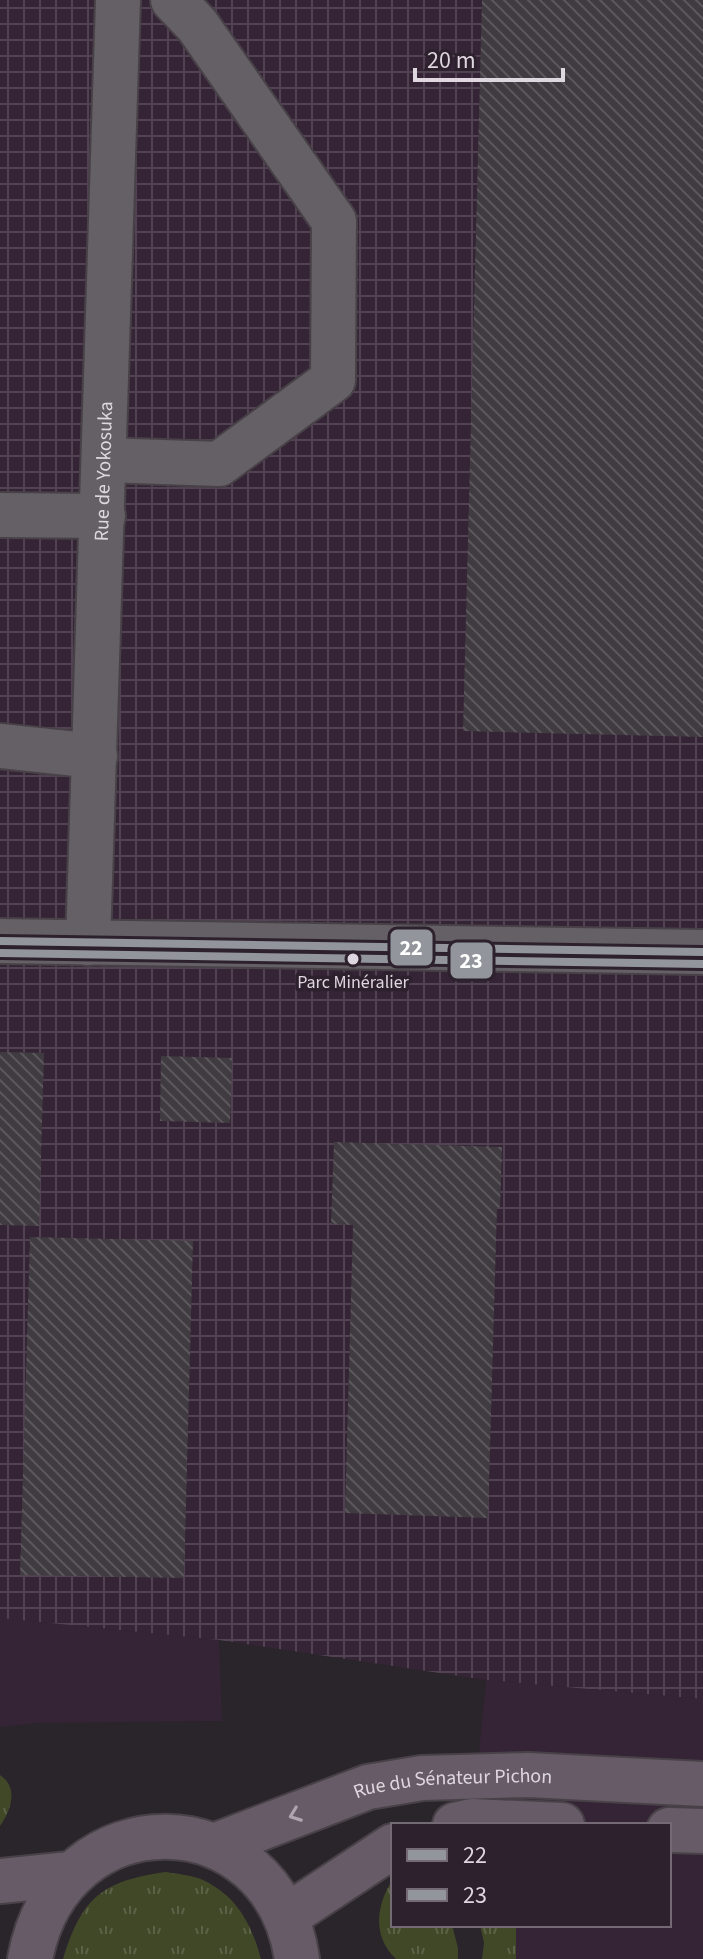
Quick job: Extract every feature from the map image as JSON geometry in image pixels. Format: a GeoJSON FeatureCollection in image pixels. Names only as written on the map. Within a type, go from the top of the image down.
{"type":"FeatureCollection","features":[{"type":"Feature","properties":{"kind":"main road","name":"Rue du Sénateur Pichon"},"geometry":{"type":"LineString","coordinates":[[214,1846],[368,1787],[422,1778],[528,1775],[703,1784]]}},
{"type":"Feature","properties":{"kind":"main road","name":"Rue du Sénateur Pichon"},"geometry":{"type":"LineString","coordinates":[[464,1823],[517,1823]]}},
{"type":"Feature","properties":{"kind":"main road"},"geometry":{"type":"LineString","coordinates":[[671,1830],[703,1831]]}},
{"type":"Feature","properties":{"kind":"main road"},"geometry":{"type":"LineString","coordinates":[[30,1959],[37,1928],[51,1899],[70,1874],[102,1852],[128,1841],[157,1837],[186,1839],[214,1846],[244,1863],[269,1887],[287,1916],[297,1959]]}},
{"type":"Feature","properties":{"kind":"main road"},"geometry":{"type":"LineString","coordinates":[[287,1916],[391,1847]]}},
{"type":"Feature","properties":{"kind":"main road"},"geometry":{"type":"LineString","coordinates":[[0,1881],[70,1874]]}},
{"type":"Feature","properties":{"kind":"street","name":"Rue de Yokosuka"},"geometry":{"type":"LineString","coordinates":[[88,943],[118,0]]}},
{"type":"Feature","properties":{"kind":"street"},"geometry":{"type":"LineString","coordinates":[[105,460],[219,464],[333,380],[334,221],[197,25],[173,0]]}},
{"type":"Feature","properties":{"kind":"street"},"geometry":{"type":"LineString","coordinates":[[0,515],[103,516]]}},
{"type":"Feature","properties":{"kind":"street"},"geometry":{"type":"LineString","coordinates":[[0,746],[95,756]]}},
{"type":"Feature","properties":{"kind":"street"},"geometry":{"type":"LineString","coordinates":[[0,941],[703,952]]}},
{"type":"Feature","properties":{"kind":"shaded area"},"geometry":{"type":"Polygon","coordinates":[[[0,0],[703,0],[703,1699],[486,1680],[219,1640],[0,1618],[0,0]]]}},
{"type":"Feature","properties":{"kind":"shaded area"},"geometry":{"type":"Polygon","coordinates":[[[0,1618],[219,1640],[222,1721],[38,1723],[0,1727],[0,1618]]]}},
{"type":"Feature","properties":{"kind":"shaded area"},"geometry":{"type":"Polygon","coordinates":[[[486,1680],[703,1699],[703,1959],[486,1959],[482,1927],[671,1927],[671,1823],[472,1823],[486,1680]]]}},
{"type":"Feature","properties":{"kind":"green space"},"geometry":{"type":"Polygon","coordinates":[[[0,1775],[10,1786],[11,1799],[0,1826],[0,1775]]]}},
{"type":"Feature","properties":{"kind":"green space"},"geometry":{"type":"Polygon","coordinates":[[[166,1872],[199,1878],[225,1894],[248,1923],[261,1959],[63,1959],[78,1921],[97,1896],[125,1881],[166,1872]]]}},
{"type":"Feature","properties":{"kind":"green space"},"geometry":{"type":"Polygon","coordinates":[[[391,1882],[391,1927],[453,1927],[458,1959],[396,1959],[388,1950],[380,1930],[380,1910],[391,1882]]]}},
{"type":"Feature","properties":{"kind":"green space"},"geometry":{"type":"Polygon","coordinates":[[[480,1927],[516,1927],[516,1959],[482,1959],[484,1943],[480,1927]]]}},
{"type":"Feature","properties":{"kind":"building"},"geometry":{"type":"Polygon","coordinates":[[[482,0],[703,0],[703,737],[463,731],[482,0]]]}},
{"type":"Feature","properties":{"kind":"building"},"geometry":{"type":"Polygon","coordinates":[[[0,1052],[44,1053],[39,1226],[0,1225],[0,1052]]]}},
{"type":"Feature","properties":{"kind":"building"},"geometry":{"type":"Polygon","coordinates":[[[161,1056],[232,1058],[230,1123],[160,1121],[161,1056]]]}},
{"type":"Feature","properties":{"kind":"building"},"geometry":{"type":"Polygon","coordinates":[[[334,1142],[502,1147],[500,1207],[497,1207],[488,1518],[345,1513],[353,1225],[331,1224],[334,1142]]]}},
{"type":"Feature","properties":{"kind":"building"},"geometry":{"type":"Polygon","coordinates":[[[30,1237],[193,1241],[184,1578],[20,1575],[30,1237]]]}},
{"type":"Feature","properties":{"kind":"transit line","name":"22"},"geometry":{"type":"LineString","coordinates":[[0,941],[703,952]]}},
{"type":"Feature","properties":{"kind":"transit line","name":"23"},"geometry":{"type":"LineString","coordinates":[[0,953],[703,964]]}},
{"type":"Feature","properties":{"kind":"place","name":"Parc Minéralier"},"geometry":{"type":"Point","coordinates":[353,959]}}]}
